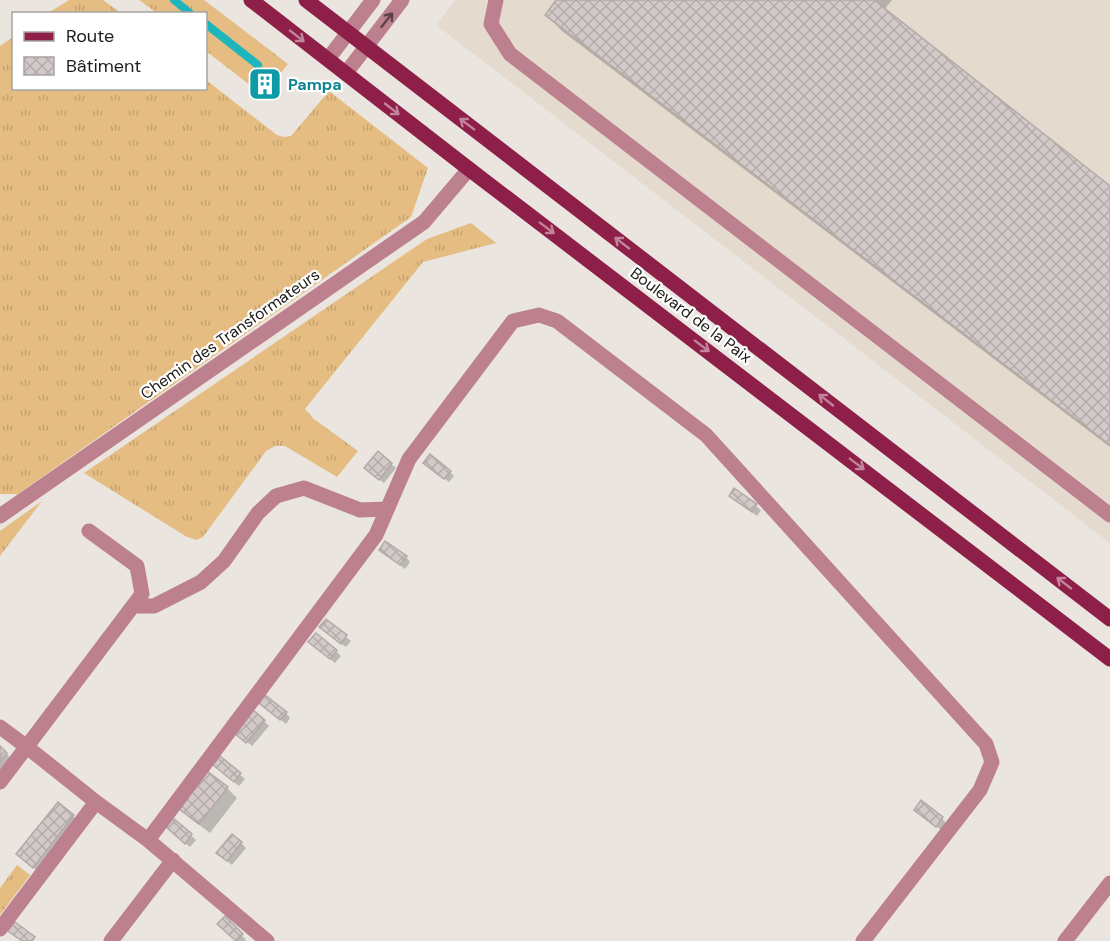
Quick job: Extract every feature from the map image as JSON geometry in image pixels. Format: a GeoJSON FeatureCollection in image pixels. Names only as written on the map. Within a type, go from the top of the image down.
{"type":"FeatureCollection","features":[{"type":"Feature","properties":{"kind":"main road","name":"Boulevard de la Paix"},"geometry":{"type":"LineString","coordinates":[[251,0],[1110,658]]}},
{"type":"Feature","properties":{"kind":"main road","name":"Boulevard de la Paix"},"geometry":{"type":"LineString","coordinates":[[306,0],[1110,619]]}},
{"type":"Feature","properties":{"kind":"street"},"geometry":{"type":"LineString","coordinates":[[328,59],[373,0]]}},
{"type":"Feature","properties":{"kind":"street"},"geometry":{"type":"LineString","coordinates":[[346,73],[402,0]]}},
{"type":"Feature","properties":{"kind":"street"},"geometry":{"type":"LineString","coordinates":[[496,0],[491,24],[510,54],[1110,514]]}},
{"type":"Feature","properties":{"kind":"street","name":"Chemin des Transformateurs"},"geometry":{"type":"LineString","coordinates":[[0,516],[424,222],[469,169]]}},
{"type":"Feature","properties":{"kind":"street"},"geometry":{"type":"LineString","coordinates":[[148,840],[376,535],[409,459],[513,321],[538,315],[557,321],[706,435],[986,744],[992,762],[980,790],[863,941]]}},
{"type":"Feature","properties":{"kind":"street"},"geometry":{"type":"LineString","coordinates":[[133,606],[154,606],[201,582],[224,561],[258,513],[276,496],[304,488],[360,510],[387,509]]}},
{"type":"Feature","properties":{"kind":"street"},"geometry":{"type":"LineString","coordinates":[[0,782],[142,594],[136,566],[89,531]]}},
{"type":"Feature","properties":{"kind":"street"},"geometry":{"type":"LineString","coordinates":[[0,727],[173,860],[267,941]]}},
{"type":"Feature","properties":{"kind":"street"},"geometry":{"type":"LineString","coordinates":[[0,929],[96,802]]}},
{"type":"Feature","properties":{"kind":"street"},"geometry":{"type":"LineString","coordinates":[[111,941],[173,860]]}},
{"type":"Feature","properties":{"kind":"street"},"geometry":{"type":"LineString","coordinates":[[1065,941],[1110,883]]}},
{"type":"Feature","properties":{"kind":"shaded area"},"geometry":{"type":"Polygon","coordinates":[[[455,0],[1110,0],[1110,543],[436,25],[455,0]]]}},
{"type":"Feature","properties":{"kind":"green space"},"geometry":{"type":"Polygon","coordinates":[[[69,0],[103,0],[120,12],[50,12],[69,0]]]}},
{"type":"Feature","properties":{"kind":"green space"},"geometry":{"type":"Polygon","coordinates":[[[139,0],[204,0],[288,64],[276,79],[267,73],[255,89],[207,52],[207,12],[156,12],[139,0]]]}},
{"type":"Feature","properties":{"kind":"green space"},"geometry":{"type":"Polygon","coordinates":[[[12,38],[12,90],[207,90],[207,81],[277,135],[284,137],[291,136],[329,91],[428,168],[411,217],[18,494],[0,494],[0,46],[12,38]]]}},
{"type":"Feature","properties":{"kind":"green space"},"geometry":{"type":"Polygon","coordinates":[[[471,223],[496,243],[423,262],[305,409],[314,419],[358,451],[337,477],[285,446],[275,446],[266,451],[203,537],[197,540],[187,537],[84,473],[427,239],[471,223]]]}},
{"type":"Feature","properties":{"kind":"green space"},"geometry":{"type":"Polygon","coordinates":[[[42,501],[0,556],[0,531],[42,501]]]}},
{"type":"Feature","properties":{"kind":"green space"},"geometry":{"type":"Polygon","coordinates":[[[17,865],[30,875],[0,915],[0,888],[17,865]]]}},
{"type":"Feature","properties":{"kind":"building"},"geometry":{"type":"Polygon","coordinates":[[[556,0],[874,0],[1110,186],[1110,445],[545,15],[556,0]]]}},
{"type":"Feature","properties":{"kind":"building","name":"Pampa"},"geometry":{"type":"Polygon","coordinates":[[[267,72],[276,79],[264,96],[255,89],[267,72]]]}},
{"type":"Feature","properties":{"kind":"building"},"geometry":{"type":"Polygon","coordinates":[[[378,451],[392,463],[379,480],[364,468],[378,451]]]}},
{"type":"Feature","properties":{"kind":"building"},"geometry":{"type":"Polygon","coordinates":[[[430,454],[451,471],[444,479],[423,463],[430,454]]]}},
{"type":"Feature","properties":{"kind":"building"},"geometry":{"type":"Polygon","coordinates":[[[734,488],[757,504],[752,512],[729,496],[734,488]]]}},
{"type":"Feature","properties":{"kind":"building"},"geometry":{"type":"Polygon","coordinates":[[[385,541],[407,556],[400,565],[379,550],[385,541]]]}},
{"type":"Feature","properties":{"kind":"building"},"geometry":{"type":"Polygon","coordinates":[[[326,619],[347,635],[341,644],[319,627],[326,619]]]}},
{"type":"Feature","properties":{"kind":"building"},"geometry":{"type":"Polygon","coordinates":[[[316,633],[337,650],[330,659],[308,642],[316,633]]]}},
{"type":"Feature","properties":{"kind":"building"},"geometry":{"type":"Polygon","coordinates":[[[265,695],[287,712],[280,720],[259,703],[265,695]]]}},
{"type":"Feature","properties":{"kind":"building"},"geometry":{"type":"Polygon","coordinates":[[[253,710],[265,720],[246,743],[234,733],[253,710]]]}},
{"type":"Feature","properties":{"kind":"building"},"geometry":{"type":"Polygon","coordinates":[[[0,746],[7,753],[0,762],[0,746]]]}},
{"type":"Feature","properties":{"kind":"building"},"geometry":{"type":"Polygon","coordinates":[[[220,756],[241,773],[234,782],[213,765],[220,756]]]}},
{"type":"Feature","properties":{"kind":"building"},"geometry":{"type":"Polygon","coordinates":[[[207,771],[228,787],[199,824],[178,808],[207,771]]]}},
{"type":"Feature","properties":{"kind":"building"},"geometry":{"type":"Polygon","coordinates":[[[921,800],[943,817],[936,827],[914,810],[921,800]]]}},
{"type":"Feature","properties":{"kind":"building"},"geometry":{"type":"Polygon","coordinates":[[[58,802],[74,815],[33,868],[16,854],[58,802]]]}},
{"type":"Feature","properties":{"kind":"building"},"geometry":{"type":"Polygon","coordinates":[[[173,818],[192,834],[185,844],[166,827],[173,818]]]}},
{"type":"Feature","properties":{"kind":"building"},"geometry":{"type":"Polygon","coordinates":[[[232,834],[242,842],[227,861],[216,853],[232,834]]]}},
{"type":"Feature","properties":{"kind":"building"},"geometry":{"type":"Polygon","coordinates":[[[225,916],[243,934],[236,941],[217,924],[225,916]]]}},
{"type":"Feature","properties":{"kind":"building"},"geometry":{"type":"Polygon","coordinates":[[[15,922],[35,937],[32,941],[22,941],[8,931],[15,922]]]}},
{"type":"Feature","properties":{"kind":"waterway"},"geometry":{"type":"LineString","coordinates":[[174,0],[189,12]]}},
{"type":"Feature","properties":{"kind":"waterway"},"geometry":{"type":"LineString","coordinates":[[207,25],[258,65]]}},
{"type":"Feature","properties":{"kind":"place","name":"Pampa"},"geometry":{"type":"Point","coordinates":[265,84]}}]}
